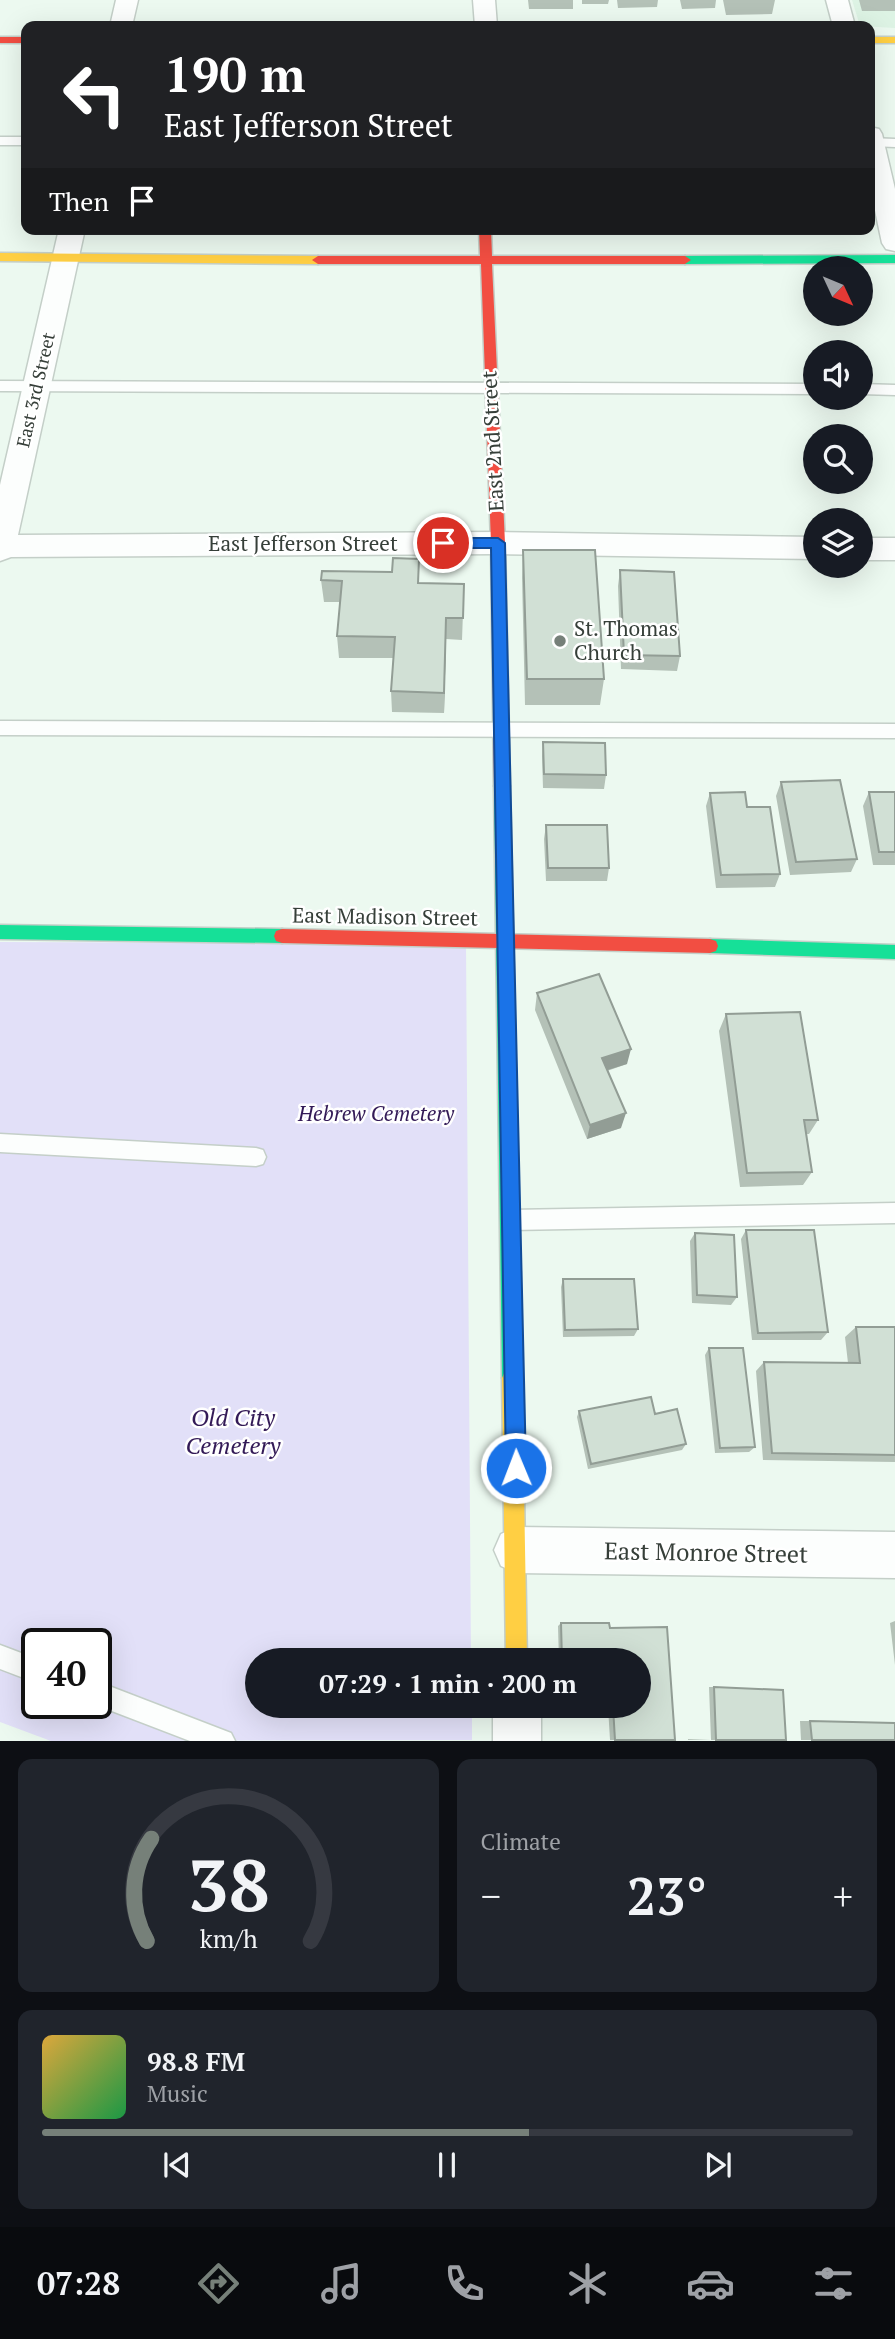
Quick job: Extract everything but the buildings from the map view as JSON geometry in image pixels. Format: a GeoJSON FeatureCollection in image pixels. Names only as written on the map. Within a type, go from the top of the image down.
{"type":"FeatureCollection","features":[{"type":"Feature","properties":{"kind":"street"},"geometry":{"type":"LineString","coordinates":[[122,21],[127,0]]}},
{"type":"Feature","properties":{"kind":"street"},"geometry":{"type":"LineString","coordinates":[[484,0],[486,21]]}},
{"type":"Feature","properties":{"kind":"street"},"geometry":{"type":"LineString","coordinates":[[837,0],[843,21]]}},
{"type":"Feature","properties":{"kind":"street"},"geometry":{"type":"LineString","coordinates":[[0,40],[21,40]]}},
{"type":"Feature","properties":{"kind":"street"},"geometry":{"type":"LineString","coordinates":[[875,40],[895,40]]}},
{"type":"Feature","properties":{"kind":"street"},"geometry":{"type":"LineString","coordinates":[[876,140],[895,243]]}},
{"type":"Feature","properties":{"kind":"street","name":"East 3rd Street"},"geometry":{"type":"LineString","coordinates":[[0,548],[71,235]]}},
{"type":"Feature","properties":{"kind":"street","name":"East 2nd Street"},"geometry":{"type":"LineString","coordinates":[[485,235],[498,543],[517,1648]]}},
{"type":"Feature","properties":{"kind":"street"},"geometry":{"type":"LineString","coordinates":[[0,257],[485,261],[895,259]]}},
{"type":"Feature","properties":{"kind":"street","name":"East Jefferson Street"},"geometry":{"type":"LineString","coordinates":[[0,548],[498,543],[803,548]]}},
{"type":"Feature","properties":{"kind":"street"},"geometry":{"type":"LineString","coordinates":[[873,549],[895,549]]}},
{"type":"Feature","properties":{"kind":"street","name":"East Madison Street"},"geometry":{"type":"LineString","coordinates":[[0,932],[505,940],[895,952]]}},
{"type":"Feature","properties":{"kind":"street","name":"East Monroe Street"},"geometry":{"type":"LineString","coordinates":[[517,1550],[895,1555]]}},
{"type":"Feature","properties":{"kind":"street"},"geometry":{"type":"LineString","coordinates":[[517,1718],[517,1741]]}},
{"type":"Feature","properties":{"kind":"lane"},"geometry":{"type":"LineString","coordinates":[[0,141],[21,141]]}},
{"type":"Feature","properties":{"kind":"lane"},"geometry":{"type":"LineString","coordinates":[[0,386],[803,389]]}},
{"type":"Feature","properties":{"kind":"lane"},"geometry":{"type":"LineString","coordinates":[[873,389],[895,390]]}},
{"type":"Feature","properties":{"kind":"lane"},"geometry":{"type":"LineString","coordinates":[[0,728],[895,731]]}},
{"type":"Feature","properties":{"kind":"lane"},"geometry":{"type":"LineString","coordinates":[[0,1143],[256,1157]]}},
{"type":"Feature","properties":{"kind":"lane"},"geometry":{"type":"LineString","coordinates":[[511,1220],[895,1213]]}},
{"type":"Feature","properties":{"kind":"lane"},"geometry":{"type":"LineString","coordinates":[[0,1657],[21,1665]]}},
{"type":"Feature","properties":{"kind":"lane"},"geometry":{"type":"LineString","coordinates":[[112,1699],[222,1741]]}},
{"type":"Feature","properties":{"kind":"shaded area"},"geometry":{"type":"Polygon","coordinates":[[[852,0],[895,0],[895,28],[875,27],[875,21],[858,21],[852,0]]]}},
{"type":"Feature","properties":{"kind":"green space","name":"Old City Cemetery"},"geometry":{"type":"Polygon","coordinates":[[[0,942],[466,944],[471,1648],[245,1648],[245,1718],[472,1718],[472,1740],[51,1741],[0,1722],[0,942]]]}},
{"type":"Feature","properties":{"kind":"traffic: fast"},"geometry":{"type":"LineString","coordinates":[[685,260],[895,259]]}},
{"type":"Feature","properties":{"kind":"traffic: fast"},"geometry":{"type":"LineString","coordinates":[[502,786],[512,1378]]}},
{"type":"Feature","properties":{"kind":"traffic: fast"},"geometry":{"type":"LineString","coordinates":[[0,932],[282,936]]}},
{"type":"Feature","properties":{"kind":"traffic: fast"},"geometry":{"type":"LineString","coordinates":[[710,946],[895,952]]}},
{"type":"Feature","properties":{"kind":"traffic: slow"},"geometry":{"type":"LineString","coordinates":[[875,40],[895,40]]}},
{"type":"Feature","properties":{"kind":"traffic: slow"},"geometry":{"type":"LineString","coordinates":[[0,257],[318,260]]}},
{"type":"Feature","properties":{"kind":"traffic: slow"},"geometry":{"type":"LineString","coordinates":[[512,1378],[517,1648]]}},
{"type":"Feature","properties":{"kind":"traffic: jam"},"geometry":{"type":"LineString","coordinates":[[0,40],[21,40]]}},
{"type":"Feature","properties":{"kind":"traffic: jam"},"geometry":{"type":"LineString","coordinates":[[485,235],[498,543],[502,786]]}},
{"type":"Feature","properties":{"kind":"traffic: jam"},"geometry":{"type":"LineString","coordinates":[[318,260],[685,260]]}},
{"type":"Feature","properties":{"kind":"traffic: jam"},"geometry":{"type":"LineString","coordinates":[[282,936],[710,946]]}},
{"type":"Feature","properties":{"kind":"place","name":"St. Thomas Church"},"geometry":{"type":"Point","coordinates":[560,641]}},
{"type":"Feature","properties":{"kind":"route"},"geometry":{"type":"LineString","coordinates":[[443,543],[498,543],[516,1468]]}},
{"type":"Feature","properties":{"kind":"park label","name":"Hebrew Cemetery"},"geometry":{"type":"Point","coordinates":[376,1114]}}]}
